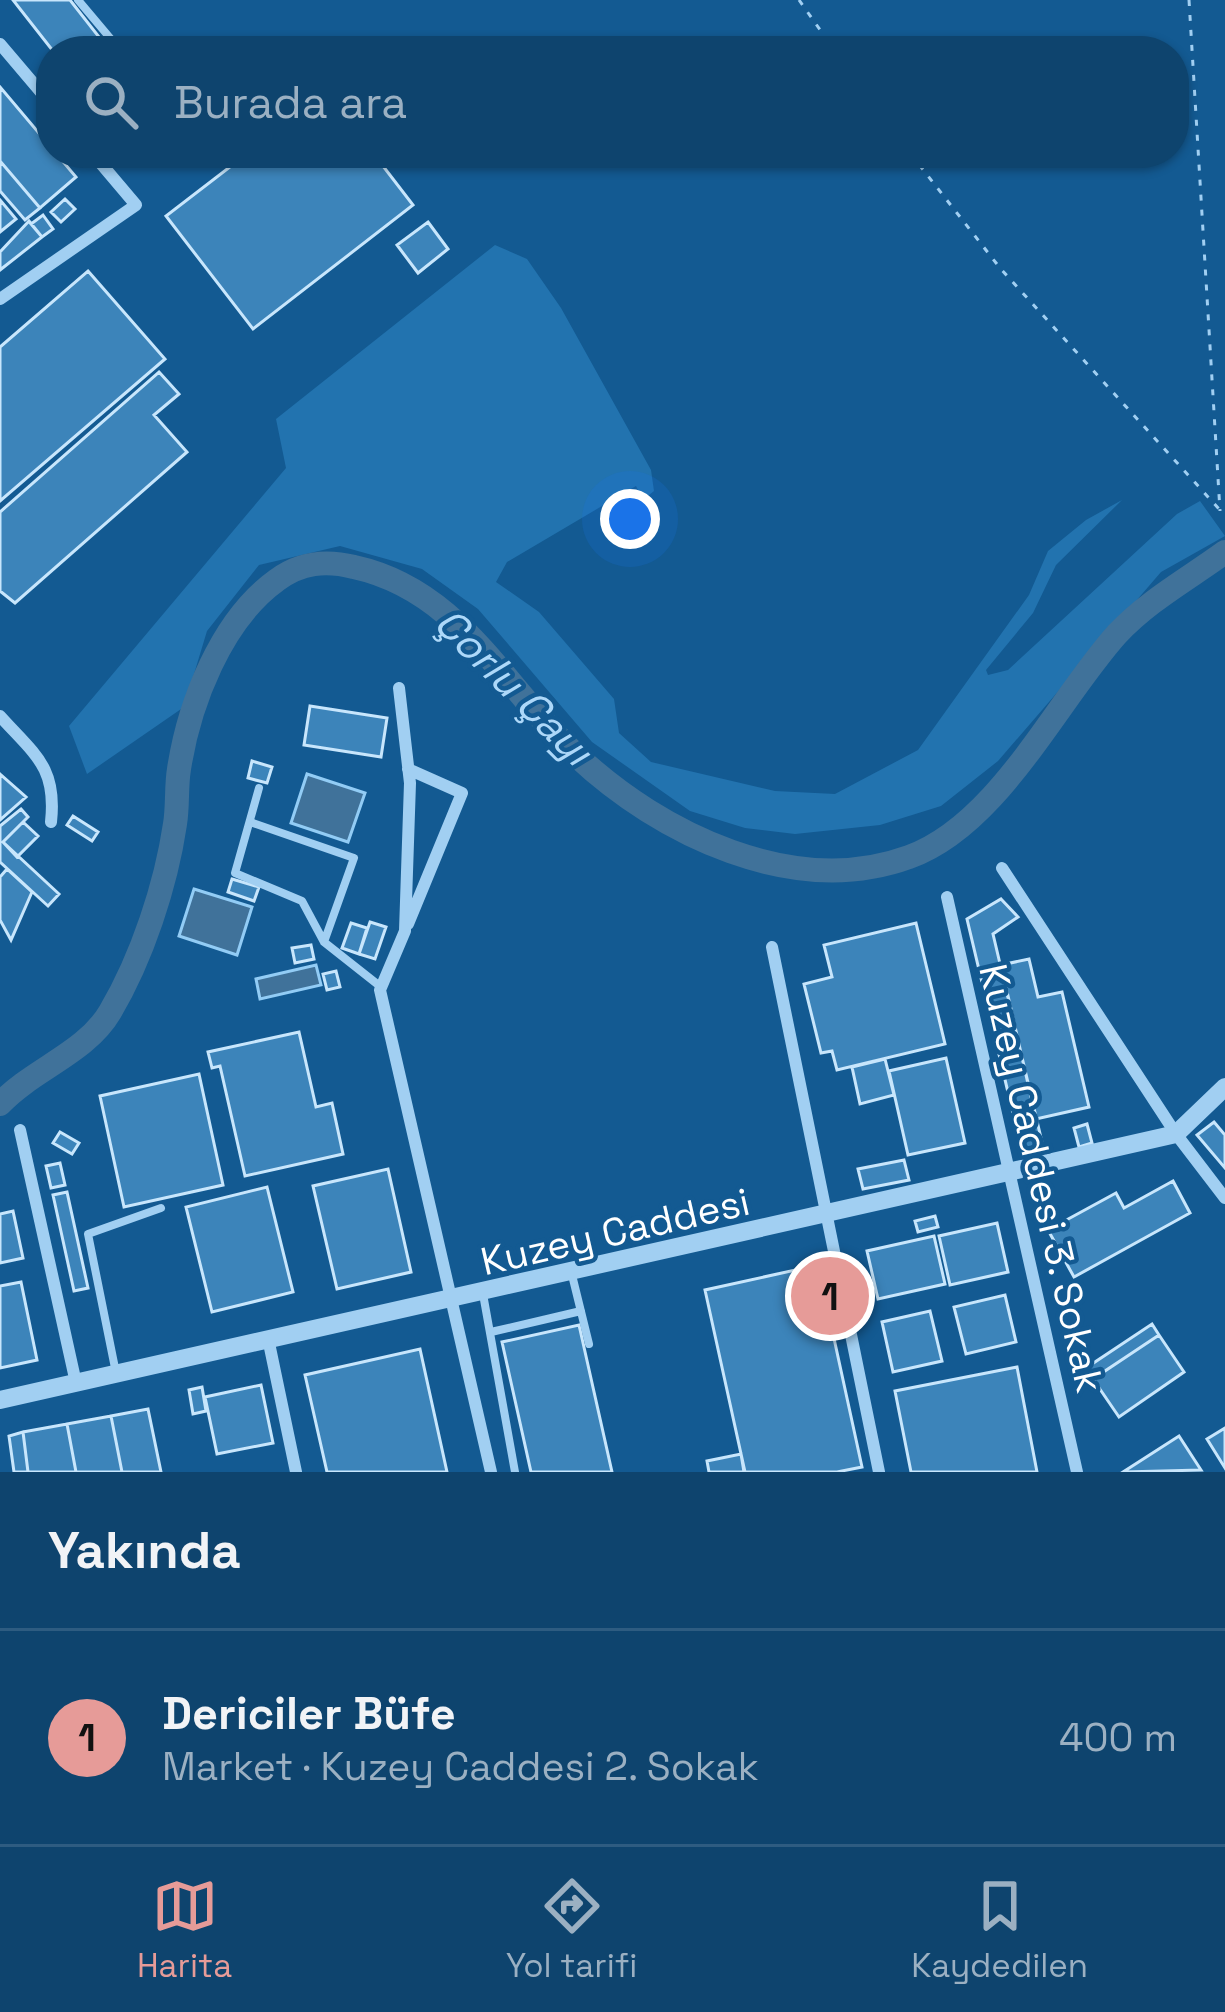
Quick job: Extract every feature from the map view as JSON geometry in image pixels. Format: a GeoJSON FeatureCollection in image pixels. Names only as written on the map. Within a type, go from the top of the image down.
{"type":"FeatureCollection","features":[{"type":"Feature","properties":{"kind":"street"},"geometry":{"type":"LineString","coordinates":[[0,44],[36,86]]}},
{"type":"Feature","properties":{"kind":"street"},"geometry":{"type":"LineString","coordinates":[[0,299],[136,205],[105,168]]}},
{"type":"Feature","properties":{"kind":"street"},"geometry":{"type":"LineString","coordinates":[[399,688],[408,769],[405,931]]}},
{"type":"Feature","properties":{"kind":"street"},"geometry":{"type":"LineString","coordinates":[[0,716],[44,765],[55,786],[51,822]]}},
{"type":"Feature","properties":{"kind":"street"},"geometry":{"type":"LineString","coordinates":[[408,769],[462,793],[381,986],[491,1472]]}},
{"type":"Feature","properties":{"kind":"street"},"geometry":{"type":"LineString","coordinates":[[1002,868],[1176,1134],[1225,1198]]}},
{"type":"Feature","properties":{"kind":"street","name":"Kuzey Caddesi 3. Sokak"},"geometry":{"type":"LineString","coordinates":[[947,897],[1077,1472]]}},
{"type":"Feature","properties":{"kind":"street"},"geometry":{"type":"LineString","coordinates":[[772,946],[879,1472]]}},
{"type":"Feature","properties":{"kind":"street","name":"Kuzey Caddesi"},"geometry":{"type":"LineString","coordinates":[[0,1400],[269,1343],[1176,1134],[1225,1087]]}},
{"type":"Feature","properties":{"kind":"street"},"geometry":{"type":"LineString","coordinates":[[20,1130],[76,1383]]}},
{"type":"Feature","properties":{"kind":"street"},"geometry":{"type":"LineString","coordinates":[[269,1343],[296,1472]]}},
{"type":"Feature","properties":{"kind":"lane"},"geometry":{"type":"LineString","coordinates":[[78,0],[108,36]]}},
{"type":"Feature","properties":{"kind":"lane"},"geometry":{"type":"LineString","coordinates":[[259,788],[235,873],[302,901],[324,942],[381,986]]}},
{"type":"Feature","properties":{"kind":"lane"},"geometry":{"type":"LineString","coordinates":[[250,822],[354,858],[324,942]]}},
{"type":"Feature","properties":{"kind":"lane"},"geometry":{"type":"LineString","coordinates":[[116,1375],[88,1234],[161,1208]]}},
{"type":"Feature","properties":{"kind":"lane"},"geometry":{"type":"LineString","coordinates":[[572,1274],[589,1344]]}},
{"type":"Feature","properties":{"kind":"lane"},"geometry":{"type":"LineString","coordinates":[[483,1294],[515,1472]]}},
{"type":"Feature","properties":{"kind":"lane"},"geometry":{"type":"LineString","coordinates":[[491,1333],[581,1311]]}},
{"type":"Feature","properties":{"kind":"path"},"geometry":{"type":"LineString","coordinates":[[799,0],[825,36]]}},
{"type":"Feature","properties":{"kind":"path"},"geometry":{"type":"LineString","coordinates":[[922,168],[1000,268],[1220,511],[1189,0]]}},
{"type":"Feature","properties":{"kind":"shaded area"},"geometry":{"type":"Polygon","coordinates":[[[495,245],[527,259],[561,308],[651,470],[654,491],[643,500],[636,486],[507,562],[496,582],[539,612],[614,699],[619,733],[651,762],[775,791],[835,794],[918,750],[1029,595],[1048,551],[1086,520],[1122,500],[1056,565],[1033,613],[986,670],[988,675],[1008,670],[1177,514],[1200,501],[1225,536],[1161,572],[998,761],[941,806],[880,825],[795,834],[745,828],[690,811],[592,742],[478,609],[422,569],[340,546],[259,565],[207,631],[184,707],[87,774],[69,726],[286,468],[276,419],[495,245]]]}},
{"type":"Feature","properties":{"kind":"shaded area"},"geometry":{"type":"Polygon","coordinates":[[[307,774],[365,793],[348,842],[291,823],[307,774]]]}},
{"type":"Feature","properties":{"kind":"shaded area"},"geometry":{"type":"Polygon","coordinates":[[[194,889],[252,907],[237,955],[179,936],[194,889]]]}},
{"type":"Feature","properties":{"kind":"shaded area"},"geometry":{"type":"Polygon","coordinates":[[[316,965],[321,985],[260,999],[256,979],[316,965]]]}},
{"type":"Feature","properties":{"kind":"building"},"geometry":{"type":"Polygon","coordinates":[[[13,0],[70,0],[98,36],[41,36],[13,0]]]}},
{"type":"Feature","properties":{"kind":"building"},"geometry":{"type":"Polygon","coordinates":[[[0,87],[36,130],[36,168],[68,168],[76,177],[40,208],[0,161],[0,87]]]}},
{"type":"Feature","properties":{"kind":"building"},"geometry":{"type":"Polygon","coordinates":[[[0,161],[40,208],[25,220],[0,191],[0,161]]]}},
{"type":"Feature","properties":{"kind":"building"},"geometry":{"type":"Polygon","coordinates":[[[228,168],[385,168],[413,205],[253,329],[166,216],[228,168]]]}},
{"type":"Feature","properties":{"kind":"building"},"geometry":{"type":"Polygon","coordinates":[[[65,199],[75,209],[61,222],[51,212],[65,199]]]}},
{"type":"Feature","properties":{"kind":"building"},"geometry":{"type":"Polygon","coordinates":[[[0,200],[16,219],[0,232],[0,200]]]}},
{"type":"Feature","properties":{"kind":"building"},"geometry":{"type":"Polygon","coordinates":[[[43,215],[53,229],[42,237],[31,224],[43,215]]]}},
{"type":"Feature","properties":{"kind":"building"},"geometry":{"type":"Polygon","coordinates":[[[29,221],[42,237],[0,270],[0,252],[29,221]]]}},
{"type":"Feature","properties":{"kind":"building"},"geometry":{"type":"Polygon","coordinates":[[[428,222],[448,249],[418,273],[397,245],[428,222]]]}},
{"type":"Feature","properties":{"kind":"building"},"geometry":{"type":"Polygon","coordinates":[[[88,271],[165,359],[0,501],[0,347],[88,271]]]}},
{"type":"Feature","properties":{"kind":"building"},"geometry":{"type":"Polygon","coordinates":[[[159,372],[179,394],[154,415],[187,452],[15,603],[0,591],[0,512],[159,372]]]}},
{"type":"Feature","properties":{"kind":"building"},"geometry":{"type":"Polygon","coordinates":[[[310,706],[387,718],[381,757],[304,745],[310,706]]]}},
{"type":"Feature","properties":{"kind":"building"},"geometry":{"type":"Polygon","coordinates":[[[252,761],[272,767],[267,783],[248,778],[252,761]]]}},
{"type":"Feature","properties":{"kind":"building"},"geometry":{"type":"Polygon","coordinates":[[[0,774],[26,797],[0,820],[0,774]]]}},
{"type":"Feature","properties":{"kind":"building"},"geometry":{"type":"Polygon","coordinates":[[[21,809],[28,817],[3,842],[59,894],[48,906],[0,862],[0,826],[21,809]]]}},
{"type":"Feature","properties":{"kind":"building"},"geometry":{"type":"Polygon","coordinates":[[[73,816],[98,832],[92,841],[67,825],[73,816]]]}},
{"type":"Feature","properties":{"kind":"building"},"geometry":{"type":"Polygon","coordinates":[[[23,822],[38,836],[17,857],[3,842],[23,822]]]}},
{"type":"Feature","properties":{"kind":"building"},"geometry":{"type":"Polygon","coordinates":[[[7,869],[32,892],[11,940],[0,920],[0,877],[7,869]]]}},
{"type":"Feature","properties":{"kind":"building"},"geometry":{"type":"Polygon","coordinates":[[[232,879],[259,887],[254,901],[228,892],[232,879]]]}},
{"type":"Feature","properties":{"kind":"building"},"geometry":{"type":"Polygon","coordinates":[[[1001,899],[1018,917],[993,934],[1045,1155],[1024,1160],[967,919],[1001,899]]]}},
{"type":"Feature","properties":{"kind":"building"},"geometry":{"type":"Polygon","coordinates":[[[370,922],[386,927],[375,959],[359,954],[370,922]]]}},
{"type":"Feature","properties":{"kind":"building"},"geometry":{"type":"Polygon","coordinates":[[[351,923],[367,928],[359,954],[342,948],[351,923]]]}},
{"type":"Feature","properties":{"kind":"building"},"geometry":{"type":"Polygon","coordinates":[[[916,923],[945,1044],[837,1070],[832,1051],[821,1053],[804,984],[832,977],[824,945],[916,923]]]}},
{"type":"Feature","properties":{"kind":"building"},"geometry":{"type":"Polygon","coordinates":[[[311,945],[314,959],[295,963],[292,948],[311,945]]]}},
{"type":"Feature","properties":{"kind":"building"},"geometry":{"type":"Polygon","coordinates":[[[1029,959],[1038,997],[1062,992],[1089,1107],[1036,1119],[1001,965],[1029,959]]]}},
{"type":"Feature","properties":{"kind":"building"},"geometry":{"type":"Polygon","coordinates":[[[336,971],[340,987],[327,990],[323,974],[336,971]]]}},
{"type":"Feature","properties":{"kind":"building"},"geometry":{"type":"Polygon","coordinates":[[[299,1032],[316,1107],[332,1103],[343,1154],[245,1176],[220,1066],[212,1068],[208,1052],[299,1032]]]}},
{"type":"Feature","properties":{"kind":"building"},"geometry":{"type":"Polygon","coordinates":[[[946,1058],[965,1143],[908,1155],[889,1071],[946,1058]]]}},
{"type":"Feature","properties":{"kind":"building"},"geometry":{"type":"Polygon","coordinates":[[[885,1059],[894,1095],[860,1104],[852,1067],[885,1059]]]}},
{"type":"Feature","properties":{"kind":"building"},"geometry":{"type":"Polygon","coordinates":[[[199,1074],[223,1185],[124,1207],[100,1096],[199,1074]]]}},
{"type":"Feature","properties":{"kind":"building"},"geometry":{"type":"Polygon","coordinates":[[[1214,1122],[1225,1135],[1225,1168],[1197,1135],[1214,1122]]]}},
{"type":"Feature","properties":{"kind":"building"},"geometry":{"type":"Polygon","coordinates":[[[1087,1124],[1092,1143],[1079,1147],[1074,1128],[1087,1124]]]}},
{"type":"Feature","properties":{"kind":"building"},"geometry":{"type":"Polygon","coordinates":[[[60,1132],[79,1143],[72,1154],[53,1143],[60,1132]]]}},
{"type":"Feature","properties":{"kind":"building"},"geometry":{"type":"Polygon","coordinates":[[[904,1160],[909,1180],[863,1189],[858,1169],[904,1160]]]}},
{"type":"Feature","properties":{"kind":"building"},"geometry":{"type":"Polygon","coordinates":[[[60,1163],[65,1185],[51,1188],[46,1166],[60,1163]]]}},
{"type":"Feature","properties":{"kind":"building"},"geometry":{"type":"Polygon","coordinates":[[[388,1169],[411,1272],[337,1289],[313,1186],[388,1169]]]}},
{"type":"Feature","properties":{"kind":"building"},"geometry":{"type":"Polygon","coordinates":[[[1173,1181],[1190,1213],[1074,1277],[1048,1230],[1116,1193],[1124,1208],[1173,1181]]]}},
{"type":"Feature","properties":{"kind":"building"},"geometry":{"type":"Polygon","coordinates":[[[267,1187],[293,1292],[212,1312],[186,1207],[267,1187]]]}},
{"type":"Feature","properties":{"kind":"building"},"geometry":{"type":"Polygon","coordinates":[[[67,1192],[88,1288],[74,1291],[53,1195],[67,1192]]]}},
{"type":"Feature","properties":{"kind":"building"},"geometry":{"type":"Polygon","coordinates":[[[13,1211],[23,1258],[0,1263],[0,1214],[13,1211]]]}},
{"type":"Feature","properties":{"kind":"building"},"geometry":{"type":"Polygon","coordinates":[[[935,1216],[938,1227],[918,1232],[915,1221],[935,1216]]]}},
{"type":"Feature","properties":{"kind":"building"},"geometry":{"type":"Polygon","coordinates":[[[997,1223],[1008,1272],[950,1285],[939,1236],[997,1223]]]}},
{"type":"Feature","properties":{"kind":"building"},"geometry":{"type":"Polygon","coordinates":[[[934,1236],[945,1284],[878,1299],[867,1251],[934,1236]]]}},
{"type":"Feature","properties":{"kind":"building"},"geometry":{"type":"Polygon","coordinates":[[[818,1265],[862,1467],[837,1472],[745,1472],[705,1290],[818,1265]]]}},
{"type":"Feature","properties":{"kind":"building"},"geometry":{"type":"Polygon","coordinates":[[[21,1282],[37,1360],[0,1368],[0,1286],[21,1282]]]}},
{"type":"Feature","properties":{"kind":"building"},"geometry":{"type":"Polygon","coordinates":[[[1005,1295],[1016,1342],[966,1354],[954,1307],[1005,1295]]]}},
{"type":"Feature","properties":{"kind":"building"},"geometry":{"type":"Polygon","coordinates":[[[930,1311],[942,1361],[893,1372],[882,1322],[930,1311]]]}},
{"type":"Feature","properties":{"kind":"building"},"geometry":{"type":"Polygon","coordinates":[[[1152,1324],[1159,1335],[1093,1379],[1086,1368],[1152,1324]]]}},
{"type":"Feature","properties":{"kind":"building"},"geometry":{"type":"Polygon","coordinates":[[[579,1325],[612,1472],[531,1472],[502,1342],[579,1325]]]}},
{"type":"Feature","properties":{"kind":"building"},"geometry":{"type":"Polygon","coordinates":[[[1159,1335],[1184,1372],[1119,1417],[1093,1379],[1159,1335]]]}},
{"type":"Feature","properties":{"kind":"building"},"geometry":{"type":"Polygon","coordinates":[[[420,1349],[447,1472],[327,1472],[305,1375],[420,1349]]]}},
{"type":"Feature","properties":{"kind":"building"},"geometry":{"type":"Polygon","coordinates":[[[1017,1367],[1037,1472],[911,1472],[895,1391],[1017,1367]]]}},
{"type":"Feature","properties":{"kind":"building"},"geometry":{"type":"Polygon","coordinates":[[[261,1385],[273,1443],[217,1454],[205,1397],[261,1385]]]}},
{"type":"Feature","properties":{"kind":"building"},"geometry":{"type":"Polygon","coordinates":[[[202,1387],[206,1411],[193,1414],[189,1390],[202,1387]]]}},
{"type":"Feature","properties":{"kind":"building"},"geometry":{"type":"Polygon","coordinates":[[[148,1409],[161,1472],[122,1472],[111,1416],[148,1409]]]}},
{"type":"Feature","properties":{"kind":"building"},"geometry":{"type":"Polygon","coordinates":[[[111,1416],[122,1472],[76,1472],[67,1424],[111,1416]]]}},
{"type":"Feature","properties":{"kind":"building"},"geometry":{"type":"Polygon","coordinates":[[[67,1424],[76,1472],[28,1472],[23,1432],[67,1424]]]}},
{"type":"Feature","properties":{"kind":"building"},"geometry":{"type":"Polygon","coordinates":[[[1225,1428],[1225,1468],[1207,1439],[1225,1428]]]}},
{"type":"Feature","properties":{"kind":"building"},"geometry":{"type":"Polygon","coordinates":[[[23,1432],[28,1472],[14,1472],[9,1436],[23,1432]]]}},
{"type":"Feature","properties":{"kind":"building"},"geometry":{"type":"Polygon","coordinates":[[[1179,1436],[1201,1470],[1123,1472],[1179,1436]]]}},
{"type":"Feature","properties":{"kind":"building"},"geometry":{"type":"Polygon","coordinates":[[[741,1454],[744,1472],[709,1472],[707,1461],[741,1454]]]}},
{"type":"Feature","properties":{"kind":"waterway","name":"Çorlu Çayı"},"geometry":{"type":"LineString","coordinates":[[0,1104],[87,1039],[110,1012],[159,896],[175,824],[184,744],[200,691],[239,617],[295,569],[324,563],[354,567],[391,579],[423,597],[478,645],[577,756],[648,811],[731,852],[820,870],[865,868],[909,857],[941,841],[998,790],[1117,634],[1155,600],[1225,552]]}},
{"type":"Feature","properties":{"kind":"place","name":"Dericiler Büfe"},"geometry":{"type":"Point","coordinates":[830,1296]}}]}
